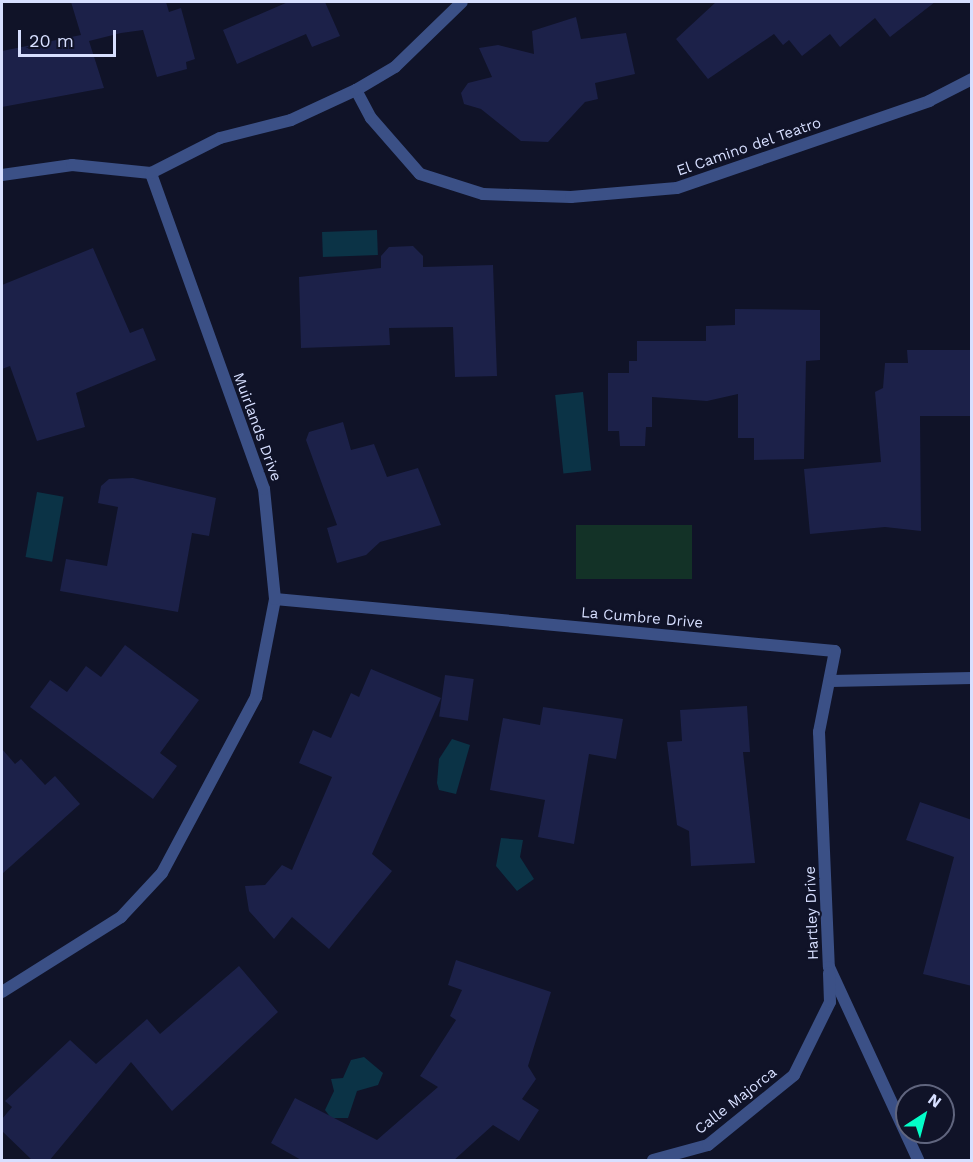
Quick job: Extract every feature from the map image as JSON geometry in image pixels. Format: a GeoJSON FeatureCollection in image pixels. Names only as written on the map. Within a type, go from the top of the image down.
{"type":"FeatureCollection","features":[{"type":"Feature","properties":{"kind":"street"},"geometry":{"type":"LineString","coordinates":[[2,175],[72,165],[151,172],[220,138],[291,120],[356,90],[395,67],[462,2]]}},
{"type":"Feature","properties":{"kind":"street","name":"El Camino del Teatro"},"geometry":{"type":"LineString","coordinates":[[356,90],[370,118],[420,174],[483,194],[571,197],[677,188],[929,101],[972,79]]}},
{"type":"Feature","properties":{"kind":"street","name":"Muirlands Drive"},"geometry":{"type":"LineString","coordinates":[[2,992],[121,917],[162,873],[256,697],[275,599],[264,489],[151,172]]}},
{"type":"Feature","properties":{"kind":"street","name":"La Cumbre Drive"},"geometry":{"type":"LineString","coordinates":[[275,599],[835,651],[831,681]]}},
{"type":"Feature","properties":{"kind":"street"},"geometry":{"type":"LineString","coordinates":[[831,681],[972,678]]}},
{"type":"Feature","properties":{"kind":"street","name":"Hartley Drive"},"geometry":{"type":"LineString","coordinates":[[831,681],[819,732],[829,968],[918,1161]]}},
{"type":"Feature","properties":{"kind":"street","name":"Calle Majorca"},"geometry":{"type":"LineString","coordinates":[[653,1161],[708,1145],[794,1075],[830,1002],[829,968]]}},
{"type":"Feature","properties":{"kind":"green space"},"geometry":{"type":"Polygon","coordinates":[[[576,525],[692,525],[692,579],[576,579],[576,525]]]}},
{"type":"Feature","properties":{"kind":"water"},"geometry":{"type":"Polygon","coordinates":[[[377,230],[378,255],[323,257],[322,232],[377,230]]]}},
{"type":"Feature","properties":{"kind":"water"},"geometry":{"type":"Polygon","coordinates":[[[583,392],[591,471],[563,473],[555,395],[583,392]]]}},
{"type":"Feature","properties":{"kind":"water"},"geometry":{"type":"Polygon","coordinates":[[[37,492],[64,497],[52,562],[26,557],[37,492]]]}},
{"type":"Feature","properties":{"kind":"water"},"geometry":{"type":"Polygon","coordinates":[[[452,739],[470,745],[456,794],[439,790],[437,783],[439,759],[452,739]]]}},
{"type":"Feature","properties":{"kind":"water"},"geometry":{"type":"Polygon","coordinates":[[[501,838],[523,840],[520,857],[534,879],[517,891],[496,866],[501,838]]]}},
{"type":"Feature","properties":{"kind":"water"},"geometry":{"type":"Polygon","coordinates":[[[364,1057],[383,1073],[378,1085],[357,1091],[348,1118],[331,1118],[325,1110],[334,1091],[331,1079],[343,1078],[351,1060],[364,1057]]]}},
{"type":"Feature","properties":{"kind":"building"},"geometry":{"type":"Polygon","coordinates":[[[71,2],[166,2],[169,12],[181,8],[195,59],[186,62],[187,69],[157,77],[143,30],[121,33],[89,41],[104,88],[2,107],[2,51],[81,35],[71,2]]]}},
{"type":"Feature","properties":{"kind":"building"},"geometry":{"type":"Polygon","coordinates":[[[288,2],[325,2],[340,36],[312,47],[306,34],[237,64],[223,30],[288,2]]]}},
{"type":"Feature","properties":{"kind":"building"},"geometry":{"type":"Polygon","coordinates":[[[716,2],[935,2],[890,37],[875,18],[840,47],[830,34],[802,56],[789,40],[783,45],[774,34],[708,79],[676,39],[716,2]]]}},
{"type":"Feature","properties":{"kind":"building"},"geometry":{"type":"Polygon","coordinates":[[[576,17],[581,39],[626,33],[635,74],[595,83],[598,99],[585,102],[548,142],[521,141],[481,109],[464,104],[461,93],[468,83],[492,77],[479,48],[498,45],[534,54],[532,31],[576,17]]]}},
{"type":"Feature","properties":{"kind":"building"},"geometry":{"type":"Polygon","coordinates":[[[413,246],[423,256],[423,267],[493,265],[497,376],[455,377],[453,327],[389,328],[390,345],[301,348],[299,277],[381,268],[381,256],[389,247],[413,246]]]}},
{"type":"Feature","properties":{"kind":"building"},"geometry":{"type":"Polygon","coordinates":[[[93,248],[130,333],[143,328],[156,360],[76,393],[85,427],[37,441],[10,366],[2,369],[2,285],[93,248]]]}},
{"type":"Feature","properties":{"kind":"building"},"geometry":{"type":"Polygon","coordinates":[[[735,309],[820,310],[820,360],[806,361],[804,459],[754,460],[754,438],[738,438],[738,394],[707,401],[652,397],[652,427],[646,427],[645,446],[620,446],[619,431],[608,431],[608,373],[629,373],[629,361],[637,361],[637,341],[706,341],[706,326],[735,325],[735,309]]]}},
{"type":"Feature","properties":{"kind":"building"},"geometry":{"type":"Polygon","coordinates":[[[907,350],[972,350],[972,416],[920,416],[921,531],[885,527],[810,534],[804,469],[881,462],[875,392],[883,388],[885,363],[908,363],[907,350]]]}},
{"type":"Feature","properties":{"kind":"building"},"geometry":{"type":"Polygon","coordinates":[[[343,422],[351,450],[374,444],[387,477],[418,468],[441,525],[380,542],[366,555],[337,563],[327,528],[337,525],[306,440],[309,432],[343,422]]]}},
{"type":"Feature","properties":{"kind":"building"},"geometry":{"type":"Polygon","coordinates":[[[133,478],[216,498],[209,536],[192,533],[178,612],[60,591],[66,559],[107,566],[118,507],[98,503],[101,486],[109,479],[133,478]]]}},
{"type":"Feature","properties":{"kind":"building"},"geometry":{"type":"Polygon","coordinates":[[[125,645],[199,700],[160,753],[177,766],[153,799],[30,707],[50,680],[67,692],[86,666],[101,677],[125,645]]]}},
{"type":"Feature","properties":{"kind":"building"},"geometry":{"type":"Polygon","coordinates":[[[371,669],[441,698],[372,854],[392,871],[329,949],[292,917],[274,939],[249,911],[245,886],[265,885],[282,865],[292,870],[332,777],[299,763],[313,730],[331,738],[351,693],[359,697],[371,669]]]}},
{"type":"Feature","properties":{"kind":"building"},"geometry":{"type":"Polygon","coordinates":[[[445,675],[474,679],[468,721],[439,717],[445,675]]]}},
{"type":"Feature","properties":{"kind":"building"},"geometry":{"type":"Polygon","coordinates":[[[747,706],[750,752],[743,752],[755,863],[691,866],[689,831],[677,825],[667,742],[682,741],[680,710],[747,706]]]}},
{"type":"Feature","properties":{"kind":"building"},"geometry":{"type":"Polygon","coordinates":[[[543,707],[623,719],[616,759],[589,754],[574,844],[538,837],[545,800],[490,790],[503,718],[540,725],[543,707]]]}},
{"type":"Feature","properties":{"kind":"building"},"geometry":{"type":"Polygon","coordinates":[[[2,749],[15,764],[21,759],[45,785],[55,776],[80,804],[2,874],[2,749]]]}},
{"type":"Feature","properties":{"kind":"building"},"geometry":{"type":"Polygon","coordinates":[[[920,802],[972,820],[972,986],[923,974],[954,857],[906,840],[920,802]]]}},
{"type":"Feature","properties":{"kind":"building"},"geometry":{"type":"Polygon","coordinates":[[[456,960],[551,992],[528,1066],[536,1079],[522,1099],[539,1110],[519,1141],[493,1125],[453,1161],[303,1161],[271,1143],[295,1098],[377,1140],[438,1087],[420,1076],[456,1020],[450,1016],[462,990],[448,985],[456,960]]]}},
{"type":"Feature","properties":{"kind":"building"},"geometry":{"type":"Polygon","coordinates":[[[239,966],[278,1012],[172,1111],[131,1062],[49,1161],[33,1161],[2,1131],[2,1119],[12,1107],[5,1101],[70,1040],[96,1064],[147,1019],[160,1034],[239,966]]]}}]}
